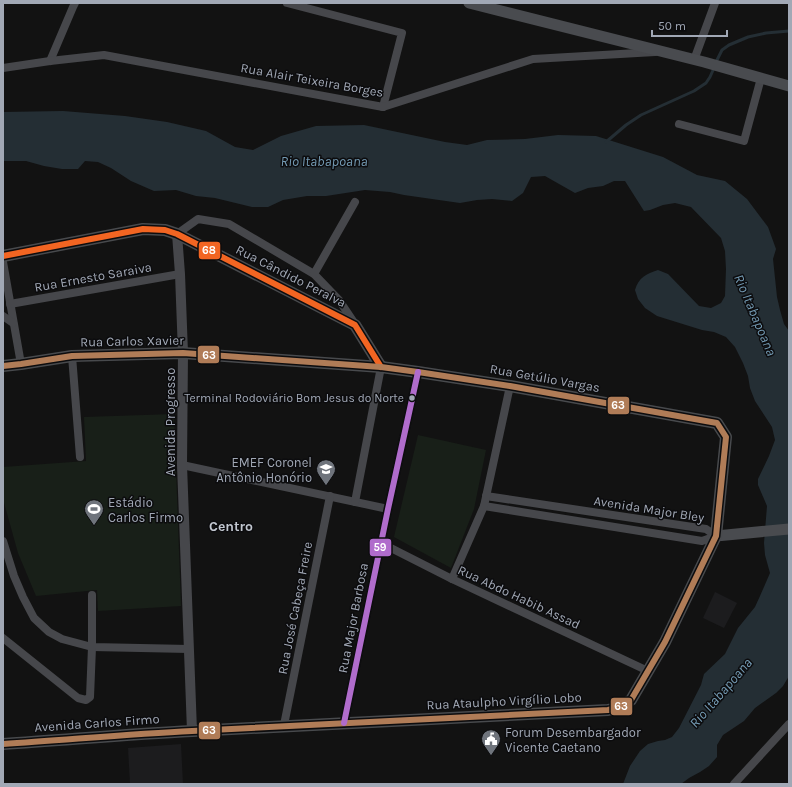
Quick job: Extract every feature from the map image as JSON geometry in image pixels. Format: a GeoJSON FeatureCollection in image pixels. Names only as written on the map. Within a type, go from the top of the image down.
{"type":"FeatureCollection","features":[{"type":"Feature","properties":{"kind":"main road"},"geometry":{"type":"LineString","coordinates":[[468,3],[662,51],[789,86]]}},
{"type":"Feature","properties":{"kind":"main road","name":"Rua Cândido Peralva"},"geometry":{"type":"LineString","coordinates":[[3,256],[143,229],[165,230],[177,234],[355,325],[381,367]]}},
{"type":"Feature","properties":{"kind":"main road","name":"Rua Carlos Xavier"},"geometry":{"type":"LineString","coordinates":[[3,366],[72,356],[183,353],[381,367],[418,372]]}},
{"type":"Feature","properties":{"kind":"main road","name":"Rua Getúlio Vargas"},"geometry":{"type":"LineString","coordinates":[[418,372],[510,386],[716,423],[726,437],[716,536]]}},
{"type":"Feature","properties":{"kind":"main road"},"geometry":{"type":"LineString","coordinates":[[716,536],[789,529]]}},
{"type":"Feature","properties":{"kind":"main road","name":"Rua Ataulpho Virgílio Lobo"},"geometry":{"type":"LineString","coordinates":[[192,730],[608,710],[620,707],[631,700],[648,671],[664,642],[716,536]]}},
{"type":"Feature","properties":{"kind":"main road","name":"Avenida Carlos Firmo"},"geometry":{"type":"LineString","coordinates":[[3,744],[192,730]]}},
{"type":"Feature","properties":{"kind":"street"},"geometry":{"type":"LineString","coordinates":[[50,61],[75,3]]}},
{"type":"Feature","properties":{"kind":"street"},"geometry":{"type":"LineString","coordinates":[[287,3],[402,33],[383,107]]}},
{"type":"Feature","properties":{"kind":"street"},"geometry":{"type":"LineString","coordinates":[[699,61],[715,3]]}},
{"type":"Feature","properties":{"kind":"street","name":"Rua Alair Teixeira Borges"},"geometry":{"type":"LineString","coordinates":[[3,68],[104,55],[383,107],[533,59],[662,51]]}},
{"type":"Feature","properties":{"kind":"street"},"geometry":{"type":"LineString","coordinates":[[679,124],[744,141],[761,78]]}},
{"type":"Feature","properties":{"kind":"street"},"geometry":{"type":"LineString","coordinates":[[314,274],[355,202]]}},
{"type":"Feature","properties":{"kind":"street"},"geometry":{"type":"LineString","coordinates":[[177,234],[198,219],[229,224],[314,274],[339,300],[355,325]]}},
{"type":"Feature","properties":{"kind":"street","name":"Avenida Progresso"},"geometry":{"type":"LineString","coordinates":[[177,234],[183,353],[182,465],[192,730]]}},
{"type":"Feature","properties":{"kind":"street"},"geometry":{"type":"LineString","coordinates":[[3,262],[21,364]]}},
{"type":"Feature","properties":{"kind":"street","name":"Rua Ernesto Saraiva"},"geometry":{"type":"LineString","coordinates":[[10,304],[180,274]]}},
{"type":"Feature","properties":{"kind":"street"},"geometry":{"type":"LineString","coordinates":[[3,316],[13,323]]}},
{"type":"Feature","properties":{"kind":"street"},"geometry":{"type":"LineString","coordinates":[[72,356],[80,457]]}},
{"type":"Feature","properties":{"kind":"street"},"geometry":{"type":"LineString","coordinates":[[355,502],[381,367]]}},
{"type":"Feature","properties":{"kind":"street","name":"Rua Major Barbosa"},"geometry":{"type":"LineString","coordinates":[[344,723],[418,372]]}},
{"type":"Feature","properties":{"kind":"street"},"geometry":{"type":"LineString","coordinates":[[452,579],[484,506],[510,386]]}},
{"type":"Feature","properties":{"kind":"street"},"geometry":{"type":"LineString","coordinates":[[182,465],[388,509]]}},
{"type":"Feature","properties":{"kind":"street","name":"Rua José Cabeça Freire"},"geometry":{"type":"LineString","coordinates":[[284,726],[330,496]]}},
{"type":"Feature","properties":{"kind":"street","name":"Avenida Major Bley"},"geometry":{"type":"LineString","coordinates":[[486,496],[706,529],[716,536]]}},
{"type":"Feature","properties":{"kind":"street","name":"Avenida Major Bley"},"geometry":{"type":"LineString","coordinates":[[484,506],[702,541],[716,536]]}},
{"type":"Feature","properties":{"kind":"street"},"geometry":{"type":"LineString","coordinates":[[3,541],[14,576],[23,597],[34,618],[49,632],[62,639],[92,647],[189,649]]}},
{"type":"Feature","properties":{"kind":"street","name":"Rua Abdo Habib Assad"},"geometry":{"type":"LineString","coordinates":[[381,543],[452,579],[648,671]]}},
{"type":"Feature","properties":{"kind":"street"},"geometry":{"type":"LineString","coordinates":[[3,638],[78,698],[86,700],[90,697],[92,595]]}},
{"type":"Feature","properties":{"kind":"street"},"geometry":{"type":"LineString","coordinates":[[734,784],[789,724]]}},
{"type":"Feature","properties":{"kind":"street"},"geometry":{"type":"LineString","coordinates":[[741,777],[748,784]]}},
{"type":"Feature","properties":{"kind":"shaded area","name":"Estádio Carlos Firmo"},"geometry":{"type":"Polygon","coordinates":[[[174,414],[181,606],[98,611],[97,590],[36,596],[18,553],[3,499],[3,467],[86,461],[84,417],[174,414]]]}},
{"type":"Feature","properties":{"kind":"shaded area"},"geometry":{"type":"Polygon","coordinates":[[[418,435],[486,450],[474,509],[451,568],[394,537],[418,435]]]}},
{"type":"Feature","properties":{"kind":"shaded area"},"geometry":{"type":"Polygon","coordinates":[[[715,592],[737,603],[724,628],[703,618],[715,592]]]}},
{"type":"Feature","properties":{"kind":"shaded area"},"geometry":{"type":"Polygon","coordinates":[[[181,744],[183,784],[130,784],[128,748],[181,744]]]}},
{"type":"Feature","properties":{"kind":"water","name":"Rio Itabapoana"},"geometry":{"type":"Polygon","coordinates":[[[63,111],[125,116],[167,122],[206,131],[235,147],[253,150],[281,136],[316,126],[364,125],[445,142],[467,145],[487,140],[525,139],[558,135],[596,136],[663,157],[697,175],[725,181],[747,199],[768,227],[776,249],[773,259],[777,297],[784,324],[789,331],[789,676],[783,686],[755,708],[744,721],[723,735],[717,745],[717,757],[709,766],[681,784],[623,784],[630,766],[640,751],[648,744],[672,737],[679,728],[701,685],[704,674],[725,654],[738,628],[755,607],[770,573],[765,555],[764,543],[767,506],[758,485],[758,479],[775,440],[772,427],[755,401],[743,363],[735,347],[726,337],[714,332],[702,330],[657,316],[645,308],[638,299],[635,290],[641,279],[658,270],[668,274],[699,306],[711,308],[721,303],[725,296],[726,269],[725,251],[721,238],[691,207],[675,203],[644,211],[625,181],[614,181],[603,186],[588,188],[575,193],[545,176],[531,177],[523,193],[512,201],[492,199],[460,203],[390,192],[365,190],[326,196],[307,196],[283,200],[268,207],[252,207],[215,198],[196,196],[176,190],[154,191],[131,181],[111,168],[98,162],[85,161],[78,169],[62,169],[26,161],[3,161],[3,112],[63,111]]]}},
{"type":"Feature","properties":{"kind":"waterway"},"geometry":{"type":"LineString","coordinates":[[716,62],[722,50],[729,45],[748,37],[766,33],[789,31]]}},
{"type":"Feature","properties":{"kind":"waterway"},"geometry":{"type":"LineString","coordinates":[[606,142],[626,125],[641,115],[694,91],[706,83],[714,68]]}},
{"type":"Feature","properties":{"kind":"transit line","name":"68"},"geometry":{"type":"LineString","coordinates":[[3,256],[143,229],[165,230],[177,234],[355,325],[381,367]]}},
{"type":"Feature","properties":{"kind":"transit line","name":"63"},"geometry":{"type":"LineString","coordinates":[[3,366],[72,356],[183,353],[381,367],[510,386],[717,423],[726,437],[716,536],[665,642],[631,700],[620,707],[608,710],[168,732],[3,744]]}},
{"type":"Feature","properties":{"kind":"transit line","name":"59"},"geometry":{"type":"LineString","coordinates":[[344,723],[418,372]]}},
{"type":"Feature","properties":{"kind":"place","name":"Terminal Rodoviário Bom Jesus do Norte"},"geometry":{"type":"Point","coordinates":[412,398]}},
{"type":"Feature","properties":{"kind":"place","name":"EMEF Coronel Antônio Honório"},"geometry":{"type":"Point","coordinates":[326,486]}},
{"type":"Feature","properties":{"kind":"place","name":"Estádio Carlos Firmo"},"geometry":{"type":"Point","coordinates":[94,526]}},
{"type":"Feature","properties":{"kind":"place","name":"Forum Desembargador Vicente Caetano"},"geometry":{"type":"Point","coordinates":[491,756]}},
{"type":"Feature","properties":{"kind":"district","name":"Centro"},"geometry":{"type":"Point","coordinates":[231,526]}}]}
